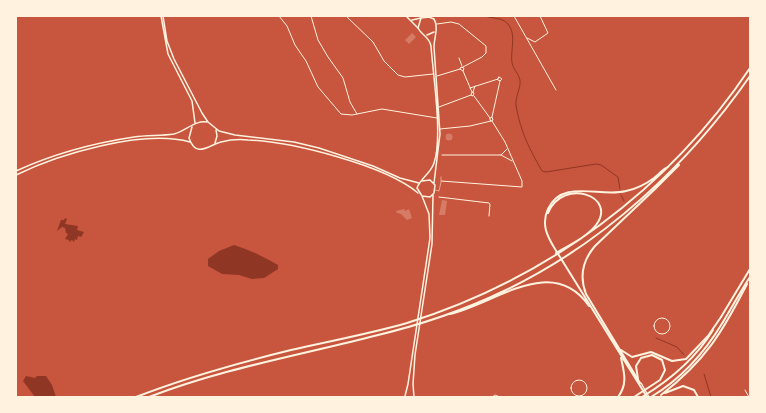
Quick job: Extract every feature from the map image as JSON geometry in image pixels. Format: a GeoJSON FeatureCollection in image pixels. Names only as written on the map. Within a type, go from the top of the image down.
{"type":"FeatureCollection","features":[{"type":"Feature","properties":{"kind":"highway"},"geometry":{"type":"LineString","coordinates":[[136,397],[225,367],[406,323],[473,298],[522,275],[565,249],[622,209],[670,166],[715,116],[750,68]]}},
{"type":"Feature","properties":{"kind":"highway"},"geometry":{"type":"LineString","coordinates":[[443,316],[507,289],[568,254],[632,207],[679,164],[699,142],[732,102],[750,76]]}},
{"type":"Feature","properties":{"kind":"highway"},"geometry":{"type":"LineString","coordinates":[[592,307],[583,283],[583,267],[587,256],[595,246],[655,190],[677,168],[679,164]]}},
{"type":"Feature","properties":{"kind":"highway"},"geometry":{"type":"LineString","coordinates":[[670,166],[647,183],[634,189],[607,193],[573,190],[562,194],[554,200],[548,208],[545,220],[548,237],[622,352],[628,356],[636,357],[651,352],[672,361],[680,361],[693,353],[721,317]]}},
{"type":"Feature","properties":{"kind":"highway"},"geometry":{"type":"LineString","coordinates":[[565,249],[588,232],[599,221],[600,206],[591,196],[576,192],[566,194],[558,199],[549,209],[546,226],[555,247],[621,357],[649,397],[659,392],[685,371],[699,356],[720,328],[750,278]]}},
{"type":"Feature","properties":{"kind":"highway"},"geometry":{"type":"LineString","coordinates":[[642,397],[673,376],[698,352],[750,269]]}},
{"type":"Feature","properties":{"kind":"highway"},"geometry":{"type":"LineString","coordinates":[[659,396],[693,368],[715,342],[750,278]]}},
{"type":"Feature","properties":{"kind":"highway"},"geometry":{"type":"LineString","coordinates":[[149,397],[227,371],[425,322],[455,313],[526,286],[544,281],[553,281],[568,286],[592,307]]}},
{"type":"Feature","properties":{"kind":"highway"},"geometry":{"type":"LineString","coordinates":[[616,343],[640,383]]}},
{"type":"Feature","properties":{"kind":"highway"},"geometry":{"type":"LineString","coordinates":[[634,397],[660,380],[665,370],[662,360],[652,355],[641,358],[637,362],[636,372],[640,383]]}},
{"type":"Feature","properties":{"kind":"highway"},"geometry":{"type":"LineString","coordinates":[[618,397],[623,388],[625,379],[621,357]]}},
{"type":"Feature","properties":{"kind":"highway"},"geometry":{"type":"LineString","coordinates":[[659,396],[684,386],[694,390],[698,397]]}},
{"type":"Feature","properties":{"kind":"main road"},"geometry":{"type":"LineString","coordinates":[[162,16],[170,50],[208,122],[219,131],[235,135],[294,142],[319,148],[373,166],[400,178],[419,183]]}},
{"type":"Feature","properties":{"kind":"main road"},"geometry":{"type":"LineString","coordinates":[[162,16],[168,54],[192,101],[195,124]]}},
{"type":"Feature","properties":{"kind":"main road"},"geometry":{"type":"LineString","coordinates":[[406,16],[430,41],[437,118],[435,158],[430,172],[419,183],[417,188],[418,193]]}},
{"type":"Feature","properties":{"kind":"main road"},"geometry":{"type":"LineString","coordinates":[[411,20],[416,21],[424,17],[431,17],[437,24],[434,47],[440,144],[434,183],[435,190],[433,195],[432,244],[416,348],[413,384],[414,397],[404,397],[410,376],[429,244],[429,217],[422,196]]}},
{"type":"Feature","properties":{"kind":"main road"},"geometry":{"type":"LineString","coordinates":[[418,28],[421,18]]}},
{"type":"Feature","properties":{"kind":"main road"},"geometry":{"type":"LineString","coordinates":[[425,35],[430,35],[435,32]]}},
{"type":"Feature","properties":{"kind":"main road"},"geometry":{"type":"LineString","coordinates":[[208,122],[199,122],[195,124],[189,134],[190,142],[193,146],[201,150],[206,150],[214,144],[231,140],[247,140],[300,147],[338,158],[383,174],[411,187],[427,198],[433,195]]}},
{"type":"Feature","properties":{"kind":"main road"},"geometry":{"type":"LineString","coordinates":[[16,171],[72,150],[128,138],[172,134],[192,127]]}},
{"type":"Feature","properties":{"kind":"main road"},"geometry":{"type":"LineString","coordinates":[[214,144],[217,136],[215,128]]}},
{"type":"Feature","properties":{"kind":"main road"},"geometry":{"type":"LineString","coordinates":[[16,175],[66,156],[126,142],[164,138],[190,142]]}},
{"type":"Feature","properties":{"kind":"main road"},"geometry":{"type":"LineString","coordinates":[[422,181],[430,180],[434,183]]}},
{"type":"Feature","properties":{"kind":"main road"},"geometry":{"type":"LineString","coordinates":[[640,383],[649,397]]}},
{"type":"Feature","properties":{"kind":"street"},"geometry":{"type":"LineString","coordinates":[[279,16],[287,26],[293,41],[306,61],[321,90],[341,114],[346,116],[382,109],[437,118]]}},
{"type":"Feature","properties":{"kind":"street"},"geometry":{"type":"LineString","coordinates":[[311,16],[318,40],[343,78],[350,102],[357,114]]}},
{"type":"Feature","properties":{"kind":"street"},"geometry":{"type":"LineString","coordinates":[[346,16],[373,42],[384,62],[398,75],[405,77],[433,74]]}},
{"type":"Feature","properties":{"kind":"street"},"geometry":{"type":"LineString","coordinates":[[514,16],[556,90]]}},
{"type":"Feature","properties":{"kind":"street"},"geometry":{"type":"LineString","coordinates":[[527,38],[535,42],[548,33],[540,16]]}},
{"type":"Feature","properties":{"kind":"street"},"geometry":{"type":"LineString","coordinates":[[436,76],[460,69],[484,56],[486,53],[486,46],[459,24],[451,22],[437,24]]}},
{"type":"Feature","properties":{"kind":"street"},"geometry":{"type":"LineString","coordinates":[[441,181],[522,186],[522,181],[507,148],[492,121],[470,88],[459,58]]}},
{"type":"Feature","properties":{"kind":"street"},"geometry":{"type":"LineString","coordinates":[[470,88],[500,77],[492,121]]}},
{"type":"Feature","properties":{"kind":"street"},"geometry":{"type":"LineString","coordinates":[[471,95],[476,86]]}},
{"type":"Feature","properties":{"kind":"street"},"geometry":{"type":"LineString","coordinates":[[438,107],[474,95]]}},
{"type":"Feature","properties":{"kind":"street"},"geometry":{"type":"LineString","coordinates":[[440,129],[470,126],[492,121]]}},
{"type":"Feature","properties":{"kind":"street"},"geometry":{"type":"LineString","coordinates":[[501,155],[507,148]]}},
{"type":"Feature","properties":{"kind":"street"},"geometry":{"type":"LineString","coordinates":[[442,155],[501,155],[513,161]]}},
{"type":"Feature","properties":{"kind":"street"},"geometry":{"type":"LineString","coordinates":[[439,197],[489,203],[489,216]]}},
{"type":"Feature","properties":{"kind":"street"},"geometry":{"type":"LineString","coordinates":[[660,319],[667,320],[669,330],[664,334],[658,334],[654,328],[655,323],[660,319]]}},
{"type":"Feature","properties":{"kind":"street"},"geometry":{"type":"LineString","coordinates":[[577,381],[583,382],[586,388],[585,393],[580,396],[575,395],[571,390],[572,384],[577,381]]}},
{"type":"Feature","properties":{"kind":"street"},"geometry":{"type":"LineString","coordinates":[[745,390],[749,397]]}},
{"type":"Feature","properties":{"kind":"street"},"geometry":{"type":"LineString","coordinates":[[492,397],[497,395],[500,397]]}},
{"type":"Feature","properties":{"kind":"lane"},"geometry":{"type":"LineString","coordinates":[[435,190],[439,191],[441,177]]}},
{"type":"Feature","properties":{"kind":"shaded area"},"geometry":{"type":"Polygon","coordinates":[[[65,218],[67,219],[65,224],[78,226],[77,230],[84,232],[81,237],[78,236],[77,240],[75,239],[74,242],[72,240],[69,242],[69,240],[65,239],[68,234],[66,233],[65,228],[62,227],[57,231],[61,220],[64,220],[65,218]]]}},
{"type":"Feature","properties":{"kind":"shaded area"},"geometry":{"type":"Polygon","coordinates":[[[234,245],[251,251],[273,262],[278,265],[278,269],[264,278],[252,279],[239,275],[222,274],[208,266],[208,259],[219,251],[234,245]]]}},
{"type":"Feature","properties":{"kind":"shaded area"},"geometry":{"type":"Polygon","coordinates":[[[26,376],[35,378],[37,376],[46,376],[52,385],[56,397],[35,397],[23,381],[26,376]]]}},
{"type":"Feature","properties":{"kind":"building"},"geometry":{"type":"Polygon","coordinates":[[[412,33],[416,37],[409,44],[405,40],[412,33]]]}},
{"type":"Feature","properties":{"kind":"building"},"geometry":{"type":"Polygon","coordinates":[[[449,133],[452,134],[452,140],[449,141],[446,140],[445,137],[446,134],[449,133]]]}},
{"type":"Feature","properties":{"kind":"building"},"geometry":{"type":"Polygon","coordinates":[[[442,200],[447,201],[445,215],[439,215],[442,200]]]}},
{"type":"Feature","properties":{"kind":"building"},"geometry":{"type":"Polygon","coordinates":[[[404,209],[405,211],[409,209],[412,218],[407,220],[396,211],[404,209]]]}},
{"type":"Feature","properties":{"kind":"waterway"},"geometry":{"type":"LineString","coordinates":[[485,16],[503,20],[511,28],[513,38],[512,63],[520,80],[516,102],[518,116],[526,140],[542,171],[546,172],[596,164],[601,165],[618,177],[620,189]]}},
{"type":"Feature","properties":{"kind":"waterway"},"geometry":{"type":"LineString","coordinates":[[621,195],[624,201]]}},
{"type":"Feature","properties":{"kind":"waterway"},"geometry":{"type":"LineString","coordinates":[[656,338],[677,347],[684,355]]}},
{"type":"Feature","properties":{"kind":"waterway"},"geometry":{"type":"LineString","coordinates":[[704,374],[711,397]]}}]}
